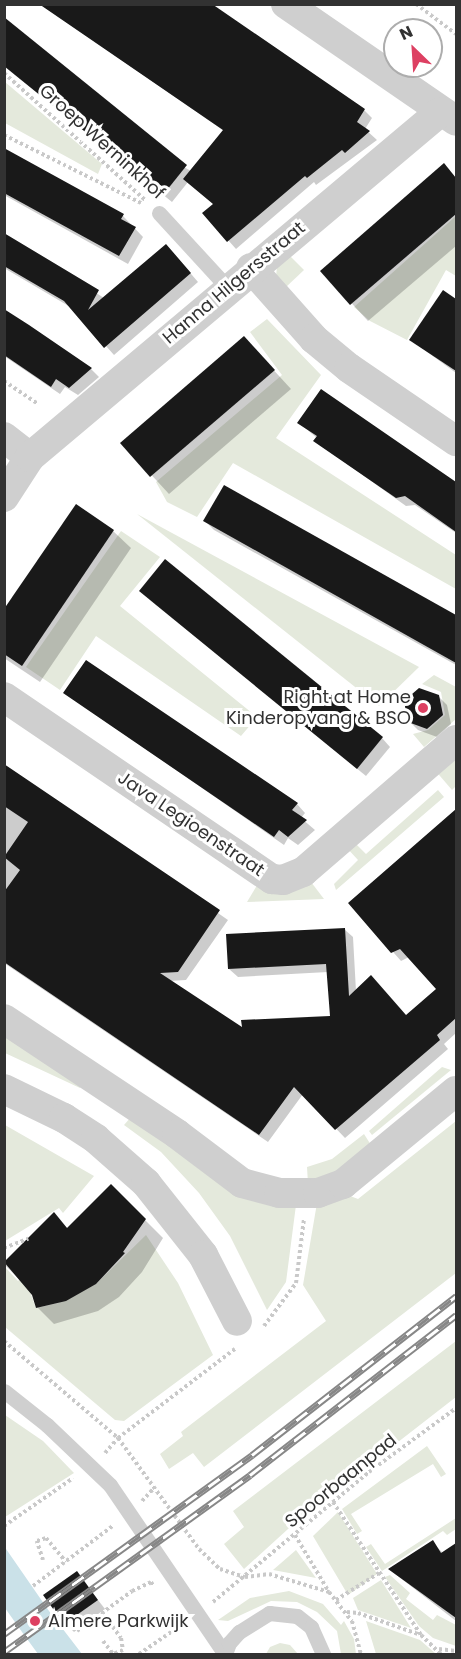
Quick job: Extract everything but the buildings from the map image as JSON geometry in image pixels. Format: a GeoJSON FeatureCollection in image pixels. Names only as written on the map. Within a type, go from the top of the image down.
{"type":"FeatureCollection","features":[{"type":"Feature","properties":{"kind":"street"},"geometry":{"type":"LineString","coordinates":[[286,4],[448,117]]}},
{"type":"Feature","properties":{"kind":"street","name":"Hanna Hilgersstraat"},"geometry":{"type":"LineString","coordinates":[[4,497],[30,457],[251,268],[448,117]]}},
{"type":"Feature","properties":{"kind":"street"},"geometry":{"type":"LineString","coordinates":[[251,268],[314,339],[349,368],[456,441]]}},
{"type":"Feature","properties":{"kind":"street"},"geometry":{"type":"LineString","coordinates":[[4,437],[30,457]]}},
{"type":"Feature","properties":{"kind":"street","name":"Java Legioenstraat"},"geometry":{"type":"LineString","coordinates":[[4,697],[267,875],[283,880],[303,872],[456,740]]}},
{"type":"Feature","properties":{"kind":"street"},"geometry":{"type":"LineString","coordinates":[[4,1019],[242,1183],[258,1189],[303,1195],[343,1184],[456,1091]]}},
{"type":"Feature","properties":{"kind":"street"},"geometry":{"type":"LineString","coordinates":[[4,1089],[22,1095],[88,1134],[127,1164],[175,1218],[203,1255],[237,1321]]}},
{"type":"Feature","properties":{"kind":"street"},"geometry":{"type":"LineString","coordinates":[[88,1134],[115,1094]]}},
{"type":"Feature","properties":{"kind":"lane"},"geometry":{"type":"LineString","coordinates":[[159,213],[228,288]]}},
{"type":"Feature","properties":{"kind":"lane"},"geometry":{"type":"LineString","coordinates":[[4,1391],[90,1465],[131,1512],[225,1654],[239,1632],[269,1613],[297,1616],[311,1627],[323,1654]]}},
{"type":"Feature","properties":{"kind":"path"},"geometry":{"type":"LineString","coordinates":[[416,4],[456,34]]}},
{"type":"Feature","properties":{"kind":"path","name":"Groep Werninkhof"},"geometry":{"type":"LineString","coordinates":[[4,73],[159,213]]}},
{"type":"Feature","properties":{"kind":"path","name":"Groep Werninkhof"},"geometry":{"type":"LineString","coordinates":[[4,135],[159,213]]}},
{"type":"Feature","properties":{"kind":"path"},"geometry":{"type":"LineString","coordinates":[[4,381],[37,403]]}},
{"type":"Feature","properties":{"kind":"path"},"geometry":{"type":"LineString","coordinates":[[4,1248],[28,1239]]}},
{"type":"Feature","properties":{"kind":"path"},"geometry":{"type":"LineString","coordinates":[[4,1341],[118,1438],[199,1550],[220,1569],[245,1577],[269,1574],[329,1592]]}},
{"type":"Feature","properties":{"kind":"path","name":"Spoorbaanpad"},"geometry":{"type":"LineString","coordinates":[[245,1577],[333,1503],[456,1408]]}},
{"type":"Feature","properties":{"kind":"path"},"geometry":{"type":"LineString","coordinates":[[4,1526],[90,1465],[118,1438]]}},
{"type":"Feature","properties":{"kind":"path"},"geometry":{"type":"LineString","coordinates":[[33,1586],[131,1512],[155,1487]]}},
{"type":"Feature","properties":{"kind":"path"},"geometry":{"type":"LineString","coordinates":[[333,1503],[422,1635],[439,1649],[441,1654]]}},
{"type":"Feature","properties":{"kind":"path"},"geometry":{"type":"LineString","coordinates":[[295,1535],[329,1592],[346,1612],[360,1642],[361,1654]]}},
{"type":"Feature","properties":{"kind":"path"},"geometry":{"type":"LineString","coordinates":[[43,1560],[37,1541],[46,1538],[66,1562]]}},
{"type":"Feature","properties":{"kind":"path"},"geometry":{"type":"LineString","coordinates":[[336,1600],[379,1573]]}},
{"type":"Feature","properties":{"kind":"path"},"geometry":{"type":"LineString","coordinates":[[77,1631],[102,1612],[151,1582],[157,1590]]}},
{"type":"Feature","properties":{"kind":"path"},"geometry":{"type":"LineString","coordinates":[[102,1612],[121,1638],[123,1650],[113,1654],[103,1641]]}},
{"type":"Feature","properties":{"kind":"path"},"geometry":{"type":"LineString","coordinates":[[346,1612],[358,1613],[422,1635]]}},
{"type":"Feature","properties":{"kind":"path"},"geometry":{"type":"LineString","coordinates":[[176,1616],[182,1624]]}},
{"type":"Feature","properties":{"kind":"path"},"geometry":{"type":"LineString","coordinates":[[439,1649],[456,1651]]}},
{"type":"Feature","properties":{"kind":"shaded area"},"geometry":{"type":"Polygon","coordinates":[[[5,82],[102,164],[98,174],[5,123],[5,82]]]}},
{"type":"Feature","properties":{"kind":"shaded area"},"geometry":{"type":"Polygon","coordinates":[[[456,216],[456,276],[446,270],[407,340],[370,321],[354,307],[456,216]]]}},
{"type":"Feature","properties":{"kind":"shaded area"},"geometry":{"type":"Polygon","coordinates":[[[286,252],[304,270],[285,288],[276,277],[277,266],[286,252]]]}},
{"type":"Feature","properties":{"kind":"shaded area"},"geometry":{"type":"Polygon","coordinates":[[[267,319],[321,375],[276,438],[456,555],[456,589],[233,463],[197,517],[167,502],[156,482],[282,375],[250,332],[267,319]]]}},
{"type":"Feature","properties":{"kind":"shaded area"},"geometry":{"type":"Polygon","coordinates":[[[137,514],[419,667],[379,706],[137,514]]]}},
{"type":"Feature","properties":{"kind":"shaded area"},"geometry":{"type":"Polygon","coordinates":[[[121,531],[160,557],[120,606],[257,717],[241,736],[96,636],[60,690],[26,667],[121,531]]]}},
{"type":"Feature","properties":{"kind":"shaded area"},"geometry":{"type":"Polygon","coordinates":[[[434,675],[456,687],[456,719],[424,747],[413,734],[428,730],[445,715],[441,692],[422,684],[434,675]]]}},
{"type":"Feature","properties":{"kind":"shaded area"},"geometry":{"type":"Polygon","coordinates":[[[456,750],[456,786],[452,790],[434,769],[456,750]]]}},
{"type":"Feature","properties":{"kind":"shaded area"},"geometry":{"type":"Polygon","coordinates":[[[438,790],[444,797],[336,890],[334,884],[358,860],[346,847],[353,841],[366,854],[438,790]]]}},
{"type":"Feature","properties":{"kind":"shaded area"},"geometry":{"type":"Polygon","coordinates":[[[308,878],[324,899],[247,902],[259,882],[308,878]]]}},
{"type":"Feature","properties":{"kind":"shaded area"},"geometry":{"type":"Polygon","coordinates":[[[4,1038],[17,1038],[83,1082],[80,1088],[5,1053],[4,1038]]]}},
{"type":"Feature","properties":{"kind":"shaded area"},"geometry":{"type":"Polygon","coordinates":[[[442,1067],[451,1070],[372,1135],[369,1131],[442,1067]]]}},
{"type":"Feature","properties":{"kind":"shaded area"},"geometry":{"type":"Polygon","coordinates":[[[131,1117],[296,1205],[286,1282],[267,1310],[230,1236],[199,1193],[161,1152],[124,1125],[131,1117]]]}},
{"type":"Feature","properties":{"kind":"shaded area"},"geometry":{"type":"Polygon","coordinates":[[[456,1121],[456,1273],[204,1467],[193,1453],[169,1469],[160,1454],[183,1436],[181,1432],[326,1321],[303,1285],[317,1203],[345,1194],[358,1199],[456,1121]]]}},
{"type":"Feature","properties":{"kind":"shaded area"},"geometry":{"type":"Polygon","coordinates":[[[5,1125],[94,1176],[63,1213],[59,1208],[5,1241],[5,1125]]]}},
{"type":"Feature","properties":{"kind":"shaded area"},"geometry":{"type":"Polygon","coordinates":[[[364,1134],[371,1145],[347,1171],[308,1184],[307,1167],[332,1159],[364,1134]]]}},
{"type":"Feature","properties":{"kind":"shaded area"},"geometry":{"type":"Polygon","coordinates":[[[146,1235],[178,1283],[213,1355],[124,1421],[115,1420],[5,1327],[4,1266],[18,1281],[24,1275],[36,1308],[58,1303],[96,1284],[146,1235]]]}},
{"type":"Feature","properties":{"kind":"shaded area"},"geometry":{"type":"Polygon","coordinates":[[[456,1341],[456,1397],[299,1519],[244,1569],[224,1544],[244,1527],[233,1511],[456,1341]]]}},
{"type":"Feature","properties":{"kind":"shaded area"},"geometry":{"type":"Polygon","coordinates":[[[5,1415],[43,1441],[74,1473],[5,1517],[5,1415]]]}},
{"type":"Feature","properties":{"kind":"shaded area"},"geometry":{"type":"Polygon","coordinates":[[[427,1446],[446,1474],[441,1477],[433,1464],[351,1514],[362,1531],[357,1534],[342,1509],[427,1446]]]}},
{"type":"Feature","properties":{"kind":"shaded area"},"geometry":{"type":"Polygon","coordinates":[[[338,1512],[377,1574],[348,1595],[313,1536],[338,1512]]]}},
{"type":"Feature","properties":{"kind":"shaded area"},"geometry":{"type":"Polygon","coordinates":[[[456,1518],[456,1529],[447,1535],[443,1531],[382,1571],[366,1547],[371,1544],[385,1564],[456,1518]]]}},
{"type":"Feature","properties":{"kind":"shaded area"},"geometry":{"type":"Polygon","coordinates":[[[296,1550],[316,1578],[273,1570],[296,1550]]]}},
{"type":"Feature","properties":{"kind":"shaded area"},"geometry":{"type":"Polygon","coordinates":[[[390,1575],[410,1593],[406,1599],[433,1620],[437,1615],[456,1625],[456,1646],[433,1638],[419,1626],[385,1577],[390,1575]]]}},
{"type":"Feature","properties":{"kind":"shaded area"},"geometry":{"type":"Polygon","coordinates":[[[381,1580],[411,1628],[358,1610],[353,1598],[381,1580]]]}},
{"type":"Feature","properties":{"kind":"shaded area"},"geometry":{"type":"Polygon","coordinates":[[[289,1591],[323,1604],[341,1625],[344,1621],[354,1639],[356,1654],[341,1654],[337,1631],[317,1612],[297,1602],[271,1601],[228,1621],[218,1620],[250,1598],[289,1591]]]}},
{"type":"Feature","properties":{"kind":"shaded area"},"geometry":{"type":"Polygon","coordinates":[[[366,1621],[420,1640],[436,1654],[376,1654],[366,1621]]]}},
{"type":"Feature","properties":{"kind":"shaded area"},"geometry":{"type":"Polygon","coordinates":[[[280,1643],[290,1645],[298,1654],[266,1654],[270,1647],[280,1643]]]}},
{"type":"Feature","properties":{"kind":"water"},"geometry":{"type":"Polygon","coordinates":[[[4,1546],[82,1654],[38,1654],[22,1632],[5,1608],[4,1546]]]}},
{"type":"Feature","properties":{"kind":"railway"},"geometry":{"type":"LineString","coordinates":[[4,1634],[252,1455],[456,1296]]}},
{"type":"Feature","properties":{"kind":"railway"},"geometry":{"type":"LineString","coordinates":[[4,1652],[250,1475],[456,1315]]}},
{"type":"Feature","properties":{"kind":"place","name":"Right at Home Kinderopvang & BSO"},"geometry":{"type":"Point","coordinates":[423,708]}},
{"type":"Feature","properties":{"kind":"place","name":"Almere Parkwijk"},"geometry":{"type":"Point","coordinates":[35,1621]}}]}
